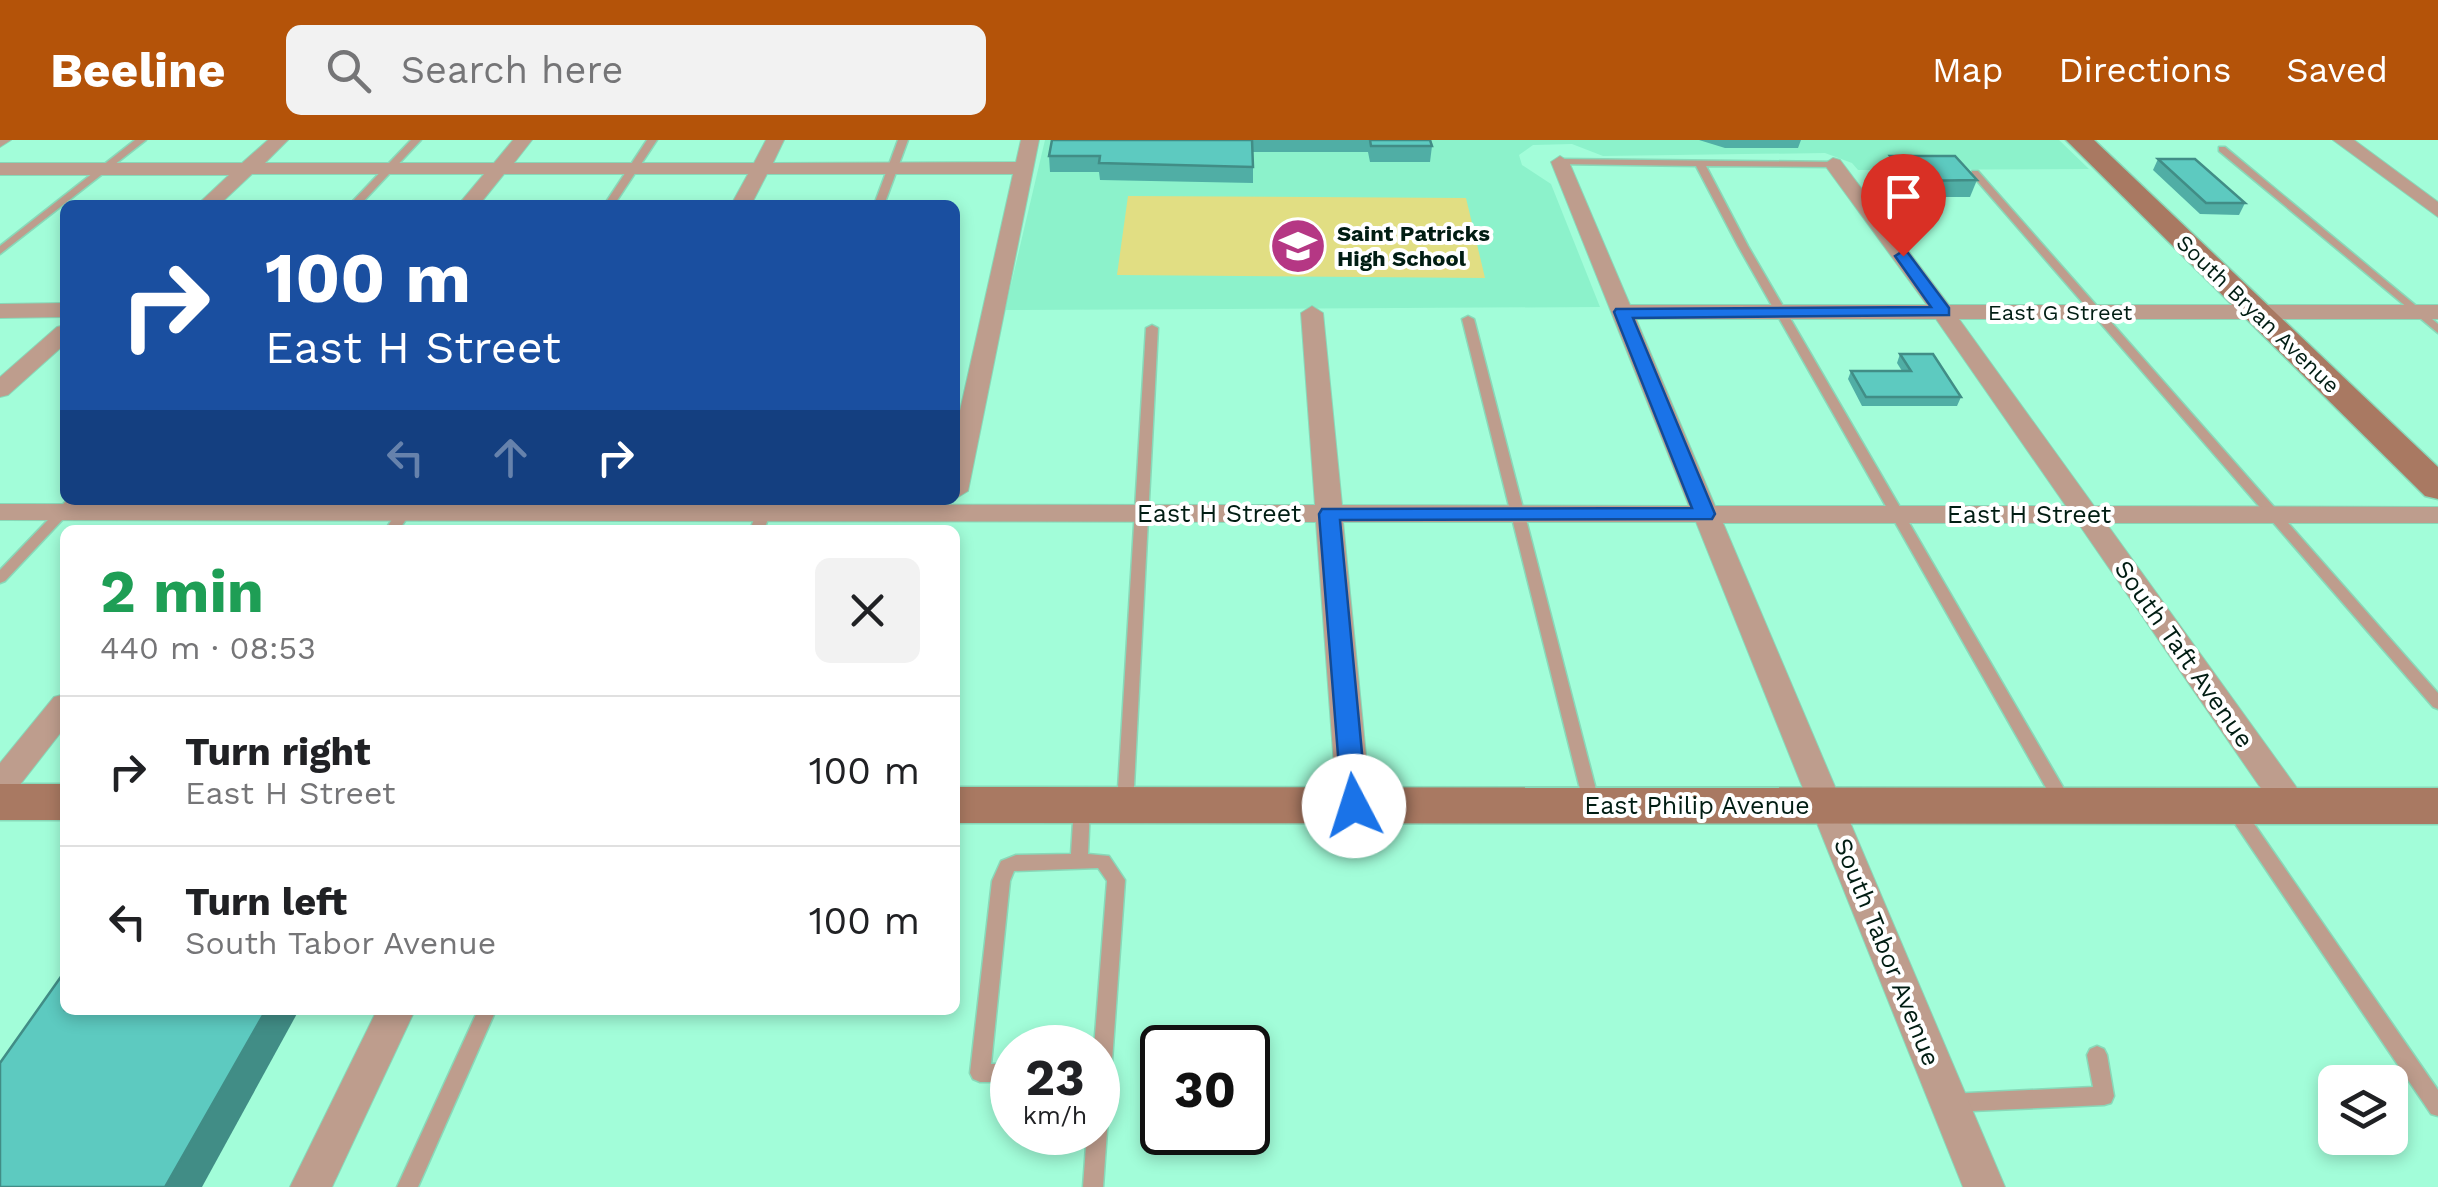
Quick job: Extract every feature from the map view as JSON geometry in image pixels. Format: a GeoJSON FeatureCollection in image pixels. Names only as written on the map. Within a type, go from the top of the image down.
{"type":"FeatureCollection","features":[{"type":"Feature","properties":{"kind":"main road","name":"South Bryan Avenue"},"geometry":{"type":"LineString","coordinates":[[2079,140],[2438,488]]}},
{"type":"Feature","properties":{"kind":"main road"},"geometry":{"type":"LineString","coordinates":[[0,802],[60,802]]}},
{"type":"Feature","properties":{"kind":"main road","name":"East Philip Avenue"},"geometry":{"type":"LineString","coordinates":[[960,805],[2438,806]]}},
{"type":"Feature","properties":{"kind":"street"},"geometry":{"type":"LineString","coordinates":[[213,200],[279,140]]}},
{"type":"Feature","properties":{"kind":"street"},"geometry":{"type":"LineString","coordinates":[[472,200],[523,140]]}},
{"type":"Feature","properties":{"kind":"street"},"geometry":{"type":"LineString","coordinates":[[744,200],[775,140]]}},
{"type":"Feature","properties":{"kind":"street"},"geometry":{"type":"LineString","coordinates":[[960,467],[1030,140]]}},
{"type":"Feature","properties":{"kind":"street"},"geometry":{"type":"LineString","coordinates":[[2342,140],[2438,211]]}},
{"type":"Feature","properties":{"kind":"street","name":"South Tabor Avenue"},"geometry":{"type":"LineString","coordinates":[[1560,162],[1984,1187]]}},
{"type":"Feature","properties":{"kind":"street","name":"South Taft Avenue"},"geometry":{"type":"LineString","coordinates":[[1833,164],[1943,312],[2290,804]]}},
{"type":"Feature","properties":{"kind":"street"},"geometry":{"type":"LineString","coordinates":[[0,169],[1024,168]]}},
{"type":"Feature","properties":{"kind":"street"},"geometry":{"type":"LineString","coordinates":[[0,311],[60,310]]}},
{"type":"Feature","properties":{"kind":"street","name":"East G Street"},"geometry":{"type":"LineString","coordinates":[[1622,312],[2428,312]]}},
{"type":"Feature","properties":{"kind":"street"},"geometry":{"type":"LineString","coordinates":[[1312,313],[1354,806]]}},
{"type":"Feature","properties":{"kind":"street"},"geometry":{"type":"LineString","coordinates":[[0,390],[60,336]]}},
{"type":"Feature","properties":{"kind":"street","name":"East H Street"},"geometry":{"type":"LineString","coordinates":[[0,512],[68,506],[219,514],[763,514],[951,509],[1142,514],[2438,515]]}},
{"type":"Feature","properties":{"kind":"street"},"geometry":{"type":"LineString","coordinates":[[0,786],[60,711]]}},
{"type":"Feature","properties":{"kind":"street"},"geometry":{"type":"LineString","coordinates":[[311,1187],[394,1015]]}},
{"type":"Feature","properties":{"kind":"lane"},"geometry":{"type":"LineString","coordinates":[[65,200],[142,140]]}},
{"type":"Feature","properties":{"kind":"lane"},"geometry":{"type":"LineString","coordinates":[[359,200],[416,140]]}},
{"type":"Feature","properties":{"kind":"lane"},"geometry":{"type":"LineString","coordinates":[[612,200],[652,140]]}},
{"type":"Feature","properties":{"kind":"lane"},"geometry":{"type":"LineString","coordinates":[[881,200],[903,140]]}},
{"type":"Feature","properties":{"kind":"lane"},"geometry":{"type":"LineString","coordinates":[[2222,149],[2428,312],[2438,330]]}},
{"type":"Feature","properties":{"kind":"lane"},"geometry":{"type":"LineString","coordinates":[[1560,162],[1833,164]]}},
{"type":"Feature","properties":{"kind":"lane"},"geometry":{"type":"LineString","coordinates":[[1699,162],[2064,804]]}},
{"type":"Feature","properties":{"kind":"lane"},"geometry":{"type":"LineString","coordinates":[[1975,173],[2438,703]]}},
{"type":"Feature","properties":{"kind":"lane"},"geometry":{"type":"LineString","coordinates":[[0,251],[60,204]]}},
{"type":"Feature","properties":{"kind":"lane"},"geometry":{"type":"LineString","coordinates":[[1468,320],[1592,806]]}},
{"type":"Feature","properties":{"kind":"lane"},"geometry":{"type":"LineString","coordinates":[[1079,860],[1103,805],[1142,514],[1152,328]]}},
{"type":"Feature","properties":{"kind":"lane"},"geometry":{"type":"LineString","coordinates":[[0,578],[68,506]]}},
{"type":"Feature","properties":{"kind":"lane"},"geometry":{"type":"LineString","coordinates":[[2230,803],[2438,1107]]}},
{"type":"Feature","properties":{"kind":"lane"},"geometry":{"type":"LineString","coordinates":[[990,1073],[980,1073],[1001,882],[1007,866],[1016,862],[1103,861],[1116,880],[1104,1025]]}},
{"type":"Feature","properties":{"kind":"lane"},"geometry":{"type":"LineString","coordinates":[[407,1187],[485,1015]]}},
{"type":"Feature","properties":{"kind":"lane"},"geometry":{"type":"LineString","coordinates":[[1949,1104],[2104,1096],[2097,1055]]}},
{"type":"Feature","properties":{"kind":"lane"},"geometry":{"type":"LineString","coordinates":[[1094,1187],[1096,1155]]}},
{"type":"Feature","properties":{"kind":"shaded area","name":"Saint Patricks High School"},"geometry":{"type":"Polygon","coordinates":[[[1045,140],[2059,140],[2089,169],[1858,170],[1852,163],[1825,153],[1603,156],[1572,144],[1533,145],[1519,155],[1522,165],[1551,184],[1600,307],[1005,310],[1045,140]]]}},
{"type":"Feature","properties":{"kind":"shaded area"},"geometry":{"type":"Polygon","coordinates":[[[1128,196],[1466,198],[1485,278],[1117,275],[1128,196]]]}},
{"type":"Feature","properties":{"kind":"building"},"geometry":{"type":"Polygon","coordinates":[[[1052,140],[1252,140],[1253,167],[1099,163],[1100,156],[1049,156],[1052,140]]]}},
{"type":"Feature","properties":{"kind":"building"},"geometry":{"type":"Polygon","coordinates":[[[1370,140],[1430,140],[1432,146],[1371,146],[1370,140]]]}},
{"type":"Feature","properties":{"kind":"building"},"geometry":{"type":"Polygon","coordinates":[[[1890,156],[1955,156],[1977,180],[1909,181],[1890,156]]]}},
{"type":"Feature","properties":{"kind":"building"},"geometry":{"type":"Polygon","coordinates":[[[2158,159],[2195,159],[2245,203],[2206,203],[2158,159]]]}},
{"type":"Feature","properties":{"kind":"building"},"geometry":{"type":"Polygon","coordinates":[[[1900,354],[1933,354],[1961,397],[1866,397],[1851,371],[1911,371],[1900,354]]]}},
{"type":"Feature","properties":{"kind":"building"},"geometry":{"type":"Polygon","coordinates":[[[60,978],[60,1015],[263,1015],[165,1187],[0,1187],[0,1063],[60,978]]]}},
{"type":"Feature","properties":{"kind":"place","name":"Saint Patricks High School"},"geometry":{"type":"Point","coordinates":[1298,246]}},
{"type":"Feature","properties":{"kind":"route"},"geometry":{"type":"LineString","coordinates":[[1354,806],[1329,514],[1705,514],[1622,312],[1943,312],[1903,256]]}}]}
